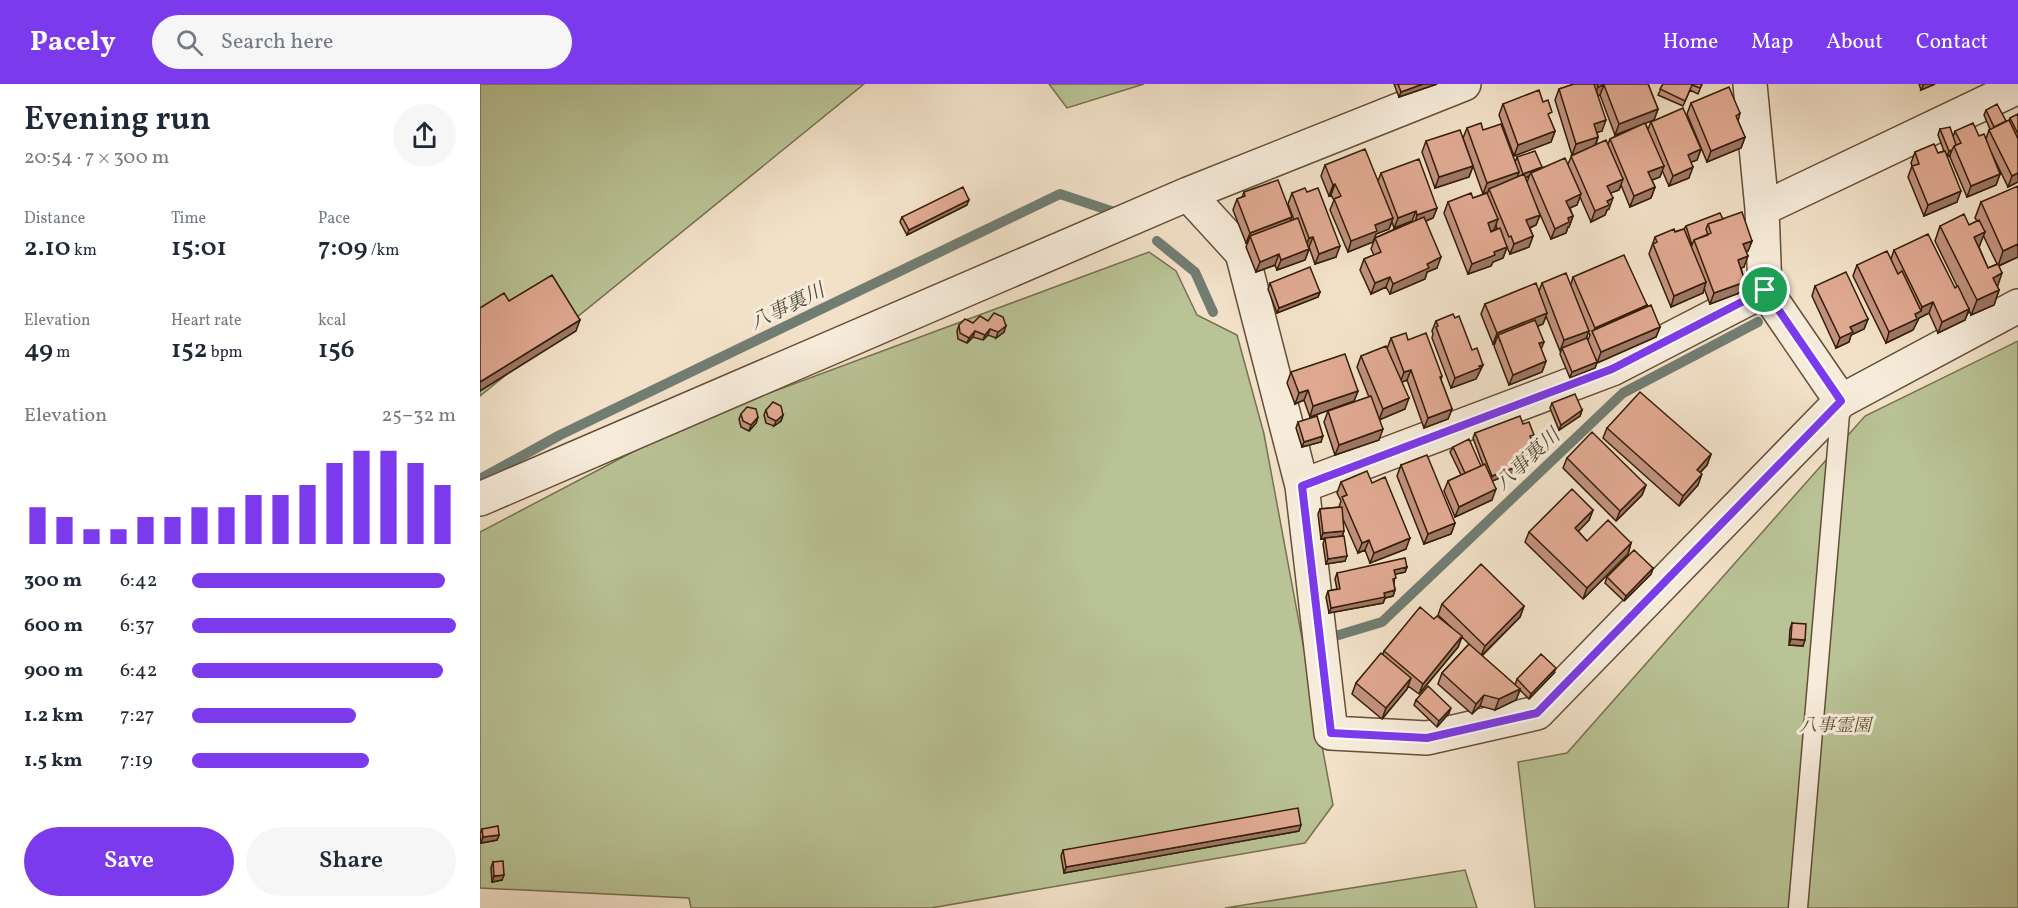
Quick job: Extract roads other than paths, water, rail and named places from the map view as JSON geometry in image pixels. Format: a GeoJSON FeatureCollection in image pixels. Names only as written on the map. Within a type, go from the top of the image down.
{"type":"FeatureCollection","features":[{"type":"Feature","properties":{"kind":"street"},"geometry":{"type":"LineString","coordinates":[[480,499],[1188,194],[1464,84]]}},
{"type":"Feature","properties":{"kind":"street"},"geometry":{"type":"LineString","coordinates":[[1750,84],[1762,209],[1765,290],[1841,401]]}},
{"type":"Feature","properties":{"kind":"street"},"geometry":{"type":"LineString","coordinates":[[1762,209],[2018,87]]}},
{"type":"Feature","properties":{"kind":"street"},"geometry":{"type":"LineString","coordinates":[[1188,194],[1242,253],[1302,486],[1331,733],[1427,738],[1537,713],[1841,401],[2018,306]]}},
{"type":"Feature","properties":{"kind":"street"},"geometry":{"type":"LineString","coordinates":[[1302,486],[1612,369],[1765,290]]}},
{"type":"Feature","properties":{"kind":"lane"},"geometry":{"type":"LineString","coordinates":[[1798,908],[1841,401]]}},
{"type":"Feature","properties":{"kind":"waterway","name":"八事裏川"},"geometry":{"type":"LineString","coordinates":[[480,479],[560,435],[1060,194],[1114,212]]}},
{"type":"Feature","properties":{"kind":"waterway","name":"八事裏川"},"geometry":{"type":"LineString","coordinates":[[1157,241],[1195,272],[1213,312]]}},
{"type":"Feature","properties":{"kind":"waterway","name":"八事裏川"},"geometry":{"type":"LineString","coordinates":[[1332,637],[1382,622],[1623,393],[1758,322]]}},
{"type":"Feature","properties":{"kind":"park label","name":"八事霊園"},"geometry":{"type":"Point","coordinates":[1835,725]}}]}
